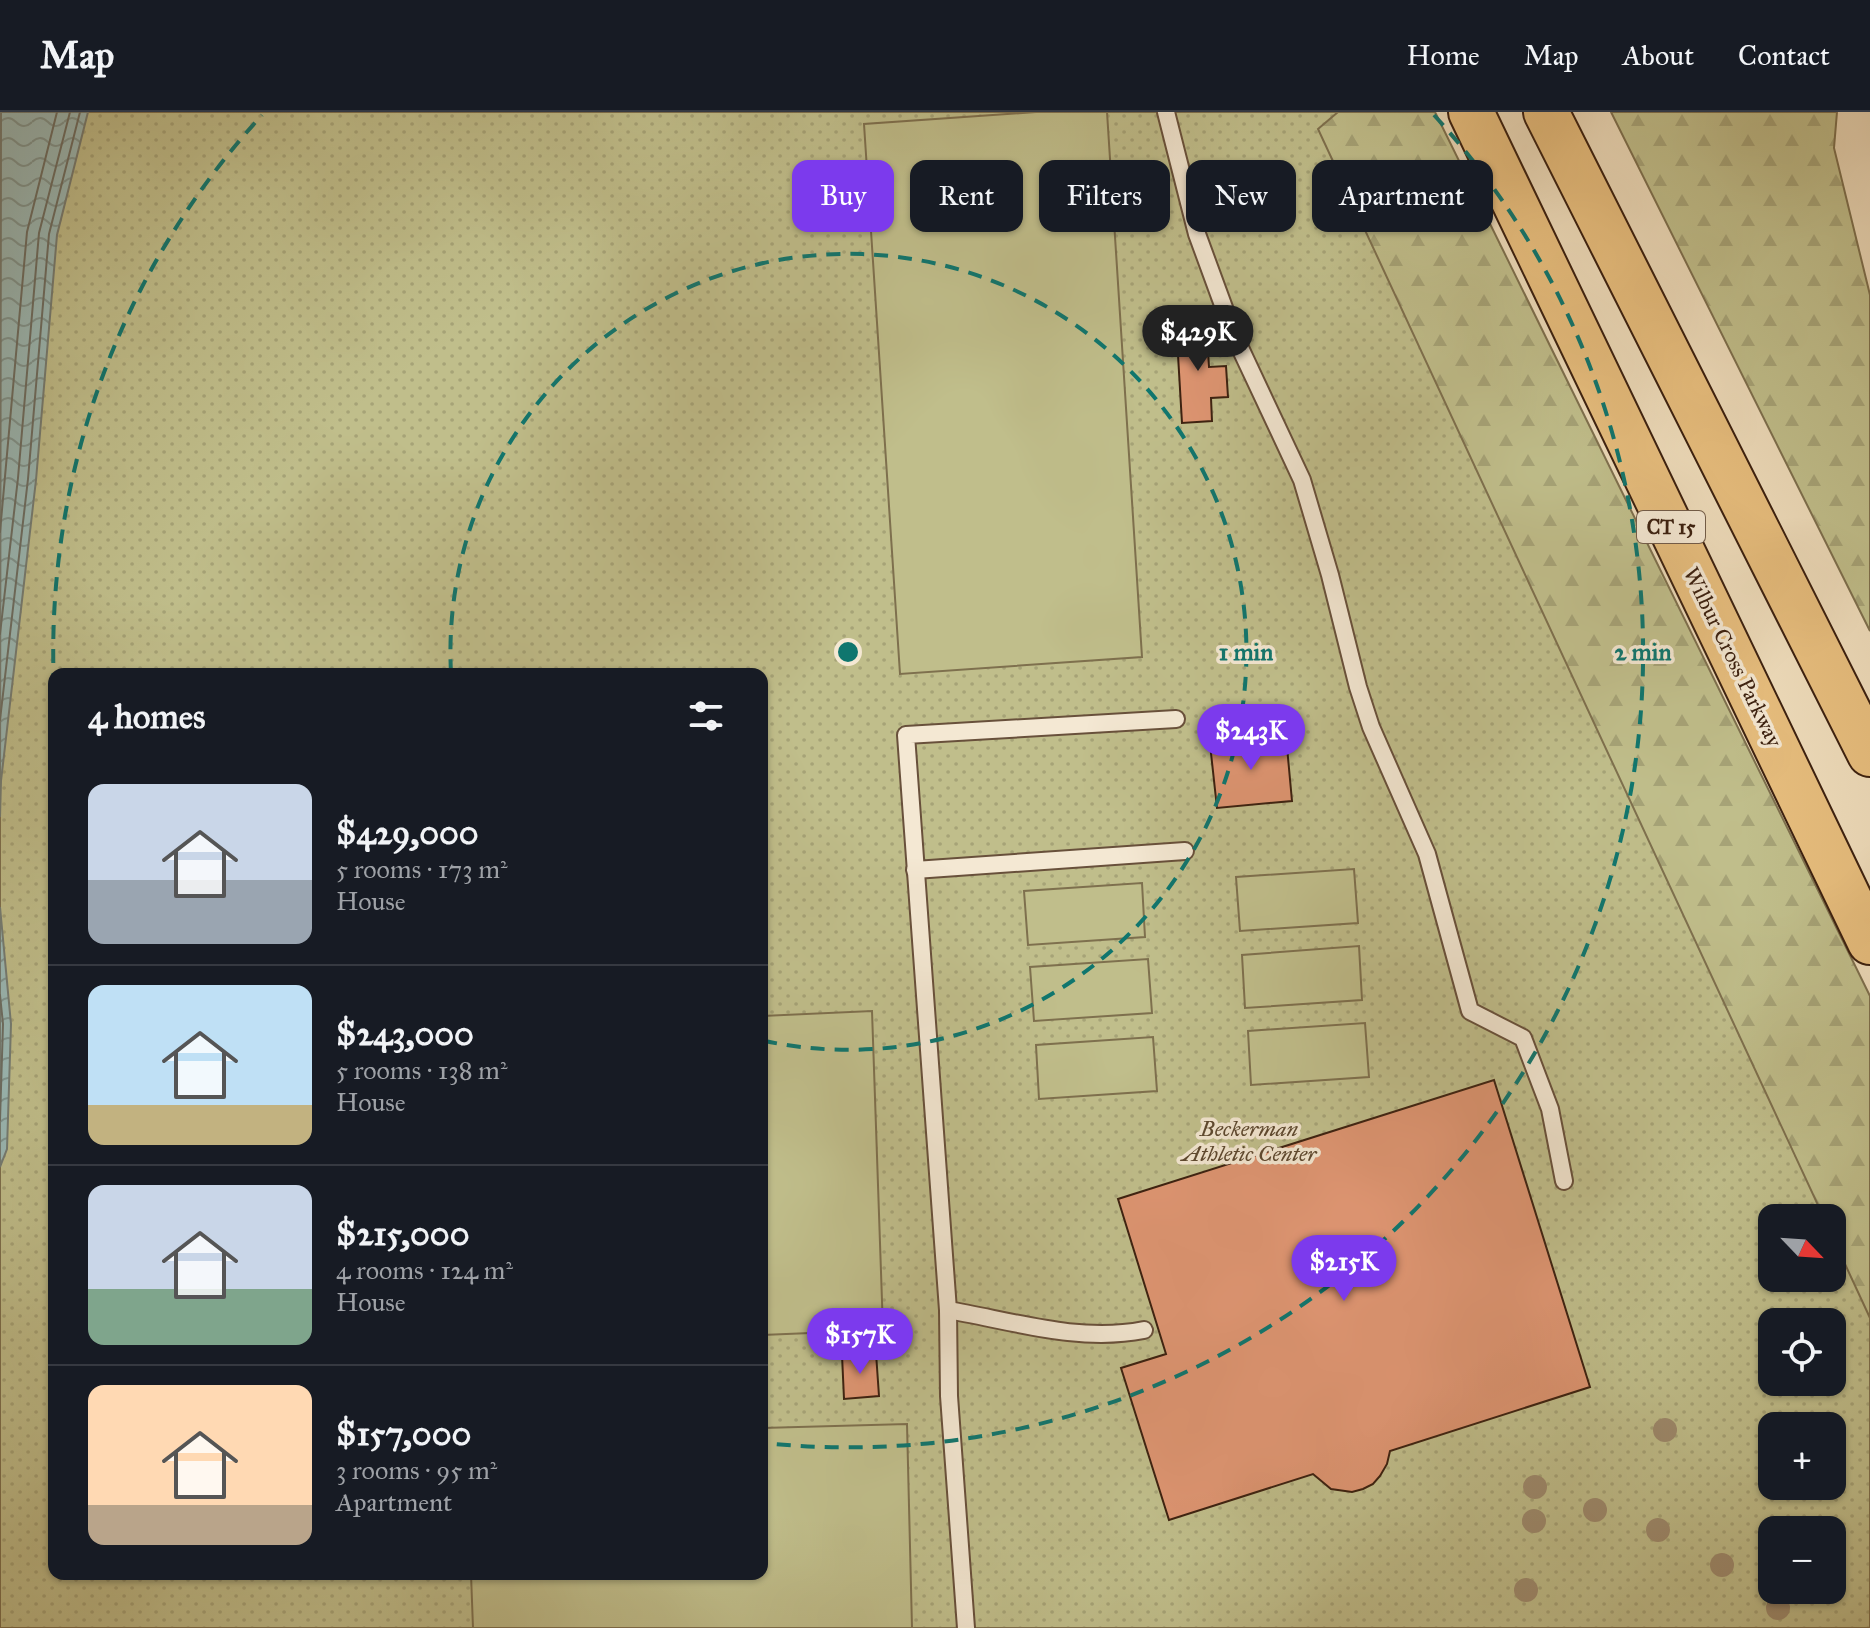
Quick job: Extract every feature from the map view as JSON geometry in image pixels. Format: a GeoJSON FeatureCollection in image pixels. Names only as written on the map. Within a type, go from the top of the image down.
{"type":"FeatureCollection","features":[{"type":"Feature","properties":{"kind":"highway","name":"Wilbur Cross Parkway"},"geometry":{"type":"LineString","coordinates":[[1471,112],[1870,942]]}},
{"type":"Feature","properties":{"kind":"highway"},"geometry":{"type":"LineString","coordinates":[[1546,112],[1870,754]]}},
{"type":"Feature","properties":{"kind":"lane"},"geometry":{"type":"LineString","coordinates":[[1166,112],[1197,234],[1234,335],[1302,480],[1358,687],[1371,727],[1427,854],[1470,1011],[1523,1038],[1550,1109],[1564,1181]]}},
{"type":"Feature","properties":{"kind":"lane"},"geometry":{"type":"LineString","coordinates":[[966,1628],[949,1396],[948,1310],[906,735],[1176,719]]}},
{"type":"Feature","properties":{"kind":"lane"},"geometry":{"type":"LineString","coordinates":[[915,870],[1185,851]]}},
{"type":"Feature","properties":{"kind":"lane"},"geometry":{"type":"LineString","coordinates":[[948,1310],[1076,1334],[1117,1336],[1144,1330]]}},
{"type":"Feature","properties":{"kind":"green space","name":"Beckerman Athletic Center"},"geometry":{"type":"Polygon","coordinates":[[[0,112],[1338,112],[1318,129],[1332,160],[1312,160],[1312,232],[1366,232],[1817,1204],[1758,1204],[1758,1292],[1846,1292],[1846,1266],[1870,1318],[1870,1628],[0,1628],[0,112]]]}},
{"type":"Feature","properties":{"kind":"green space"},"geometry":{"type":"Polygon","coordinates":[[[1036,112],[1107,112],[1110,160],[1039,160],[1039,232],[1115,232],[1142,657],[900,674],[871,232],[894,232],[894,160],[866,160],[864,124],[1036,112]]]}},
{"type":"Feature","properties":{"kind":"green space"},"geometry":{"type":"Polygon","coordinates":[[[1195,112],[1435,112],[1459,160],[1312,160],[1312,232],[1493,230],[1870,996],[1870,1508],[1846,1456],[1846,1412],[1766,1412],[1759,1396],[1846,1396],[1846,1308],[1758,1308],[1758,1394],[1248,232],[1296,232],[1296,160],[1216,160],[1195,112]]]}},
{"type":"Feature","properties":{"kind":"green space"},"geometry":{"type":"Polygon","coordinates":[[[1611,112],[1837,112],[1834,148],[1870,295],[1870,631],[1611,112]]]}},
{"type":"Feature","properties":{"kind":"green space"},"geometry":{"type":"Polygon","coordinates":[[[1354,869],[1358,923],[1240,931],[1236,877],[1354,869]]]}},
{"type":"Feature","properties":{"kind":"green space"},"geometry":{"type":"Polygon","coordinates":[[[1142,883],[1145,937],[1028,945],[1024,891],[1142,883]]]}},
{"type":"Feature","properties":{"kind":"green space"},"geometry":{"type":"Polygon","coordinates":[[[1359,946],[1362,1000],[1245,1008],[1242,955],[1359,946]]]}},
{"type":"Feature","properties":{"kind":"green space"},"geometry":{"type":"Polygon","coordinates":[[[1148,959],[1152,1013],[1034,1021],[1030,967],[1148,959]]]}},
{"type":"Feature","properties":{"kind":"green space"},"geometry":{"type":"Polygon","coordinates":[[[872,1011],[883,1330],[768,1335],[768,1016],[872,1011]]]}},
{"type":"Feature","properties":{"kind":"green space"},"geometry":{"type":"Polygon","coordinates":[[[1365,1023],[1369,1077],[1251,1085],[1248,1031],[1365,1023]]]}},
{"type":"Feature","properties":{"kind":"green space"},"geometry":{"type":"Polygon","coordinates":[[[1153,1037],[1157,1091],[1039,1099],[1036,1045],[1153,1037]]]}},
{"type":"Feature","properties":{"kind":"green space"},"geometry":{"type":"Polygon","coordinates":[[[907,1424],[912,1628],[473,1628],[471,1580],[768,1580],[768,1428],[907,1424]]]}},
{"type":"Feature","properties":{"kind":"water"},"geometry":{"type":"Polygon","coordinates":[[[1,112],[88,112],[57,235],[36,480],[1,781],[0,817],[1,112]]]}},
{"type":"Feature","properties":{"kind":"water"},"geometry":{"type":"Polygon","coordinates":[[[0,907],[11,1024],[7,1149],[0,1167],[0,907]]]}},
{"type":"Feature","properties":{"kind":"building"},"geometry":{"type":"Polygon","coordinates":[[[1206,320],[1209,367],[1226,366],[1228,397],[1211,398],[1212,421],[1182,423],[1176,321],[1206,320]]]}},
{"type":"Feature","properties":{"kind":"building"},"geometry":{"type":"Polygon","coordinates":[[[1286,736],[1292,801],[1217,808],[1210,744],[1286,736]]]}},
{"type":"Feature","properties":{"kind":"building","name":"Beckerman Athletic Center"},"geometry":{"type":"Polygon","coordinates":[[[1494,1080],[1590,1387],[1390,1451],[1380,1476],[1363,1489],[1352,1492],[1331,1489],[1313,1474],[1169,1520],[1121,1368],[1166,1354],[1118,1199],[1494,1080]]]}},
{"type":"Feature","properties":{"kind":"building"},"geometry":{"type":"Polygon","coordinates":[[[876,1353],[879,1396],[844,1399],[842,1355],[876,1353]]]}}]}
